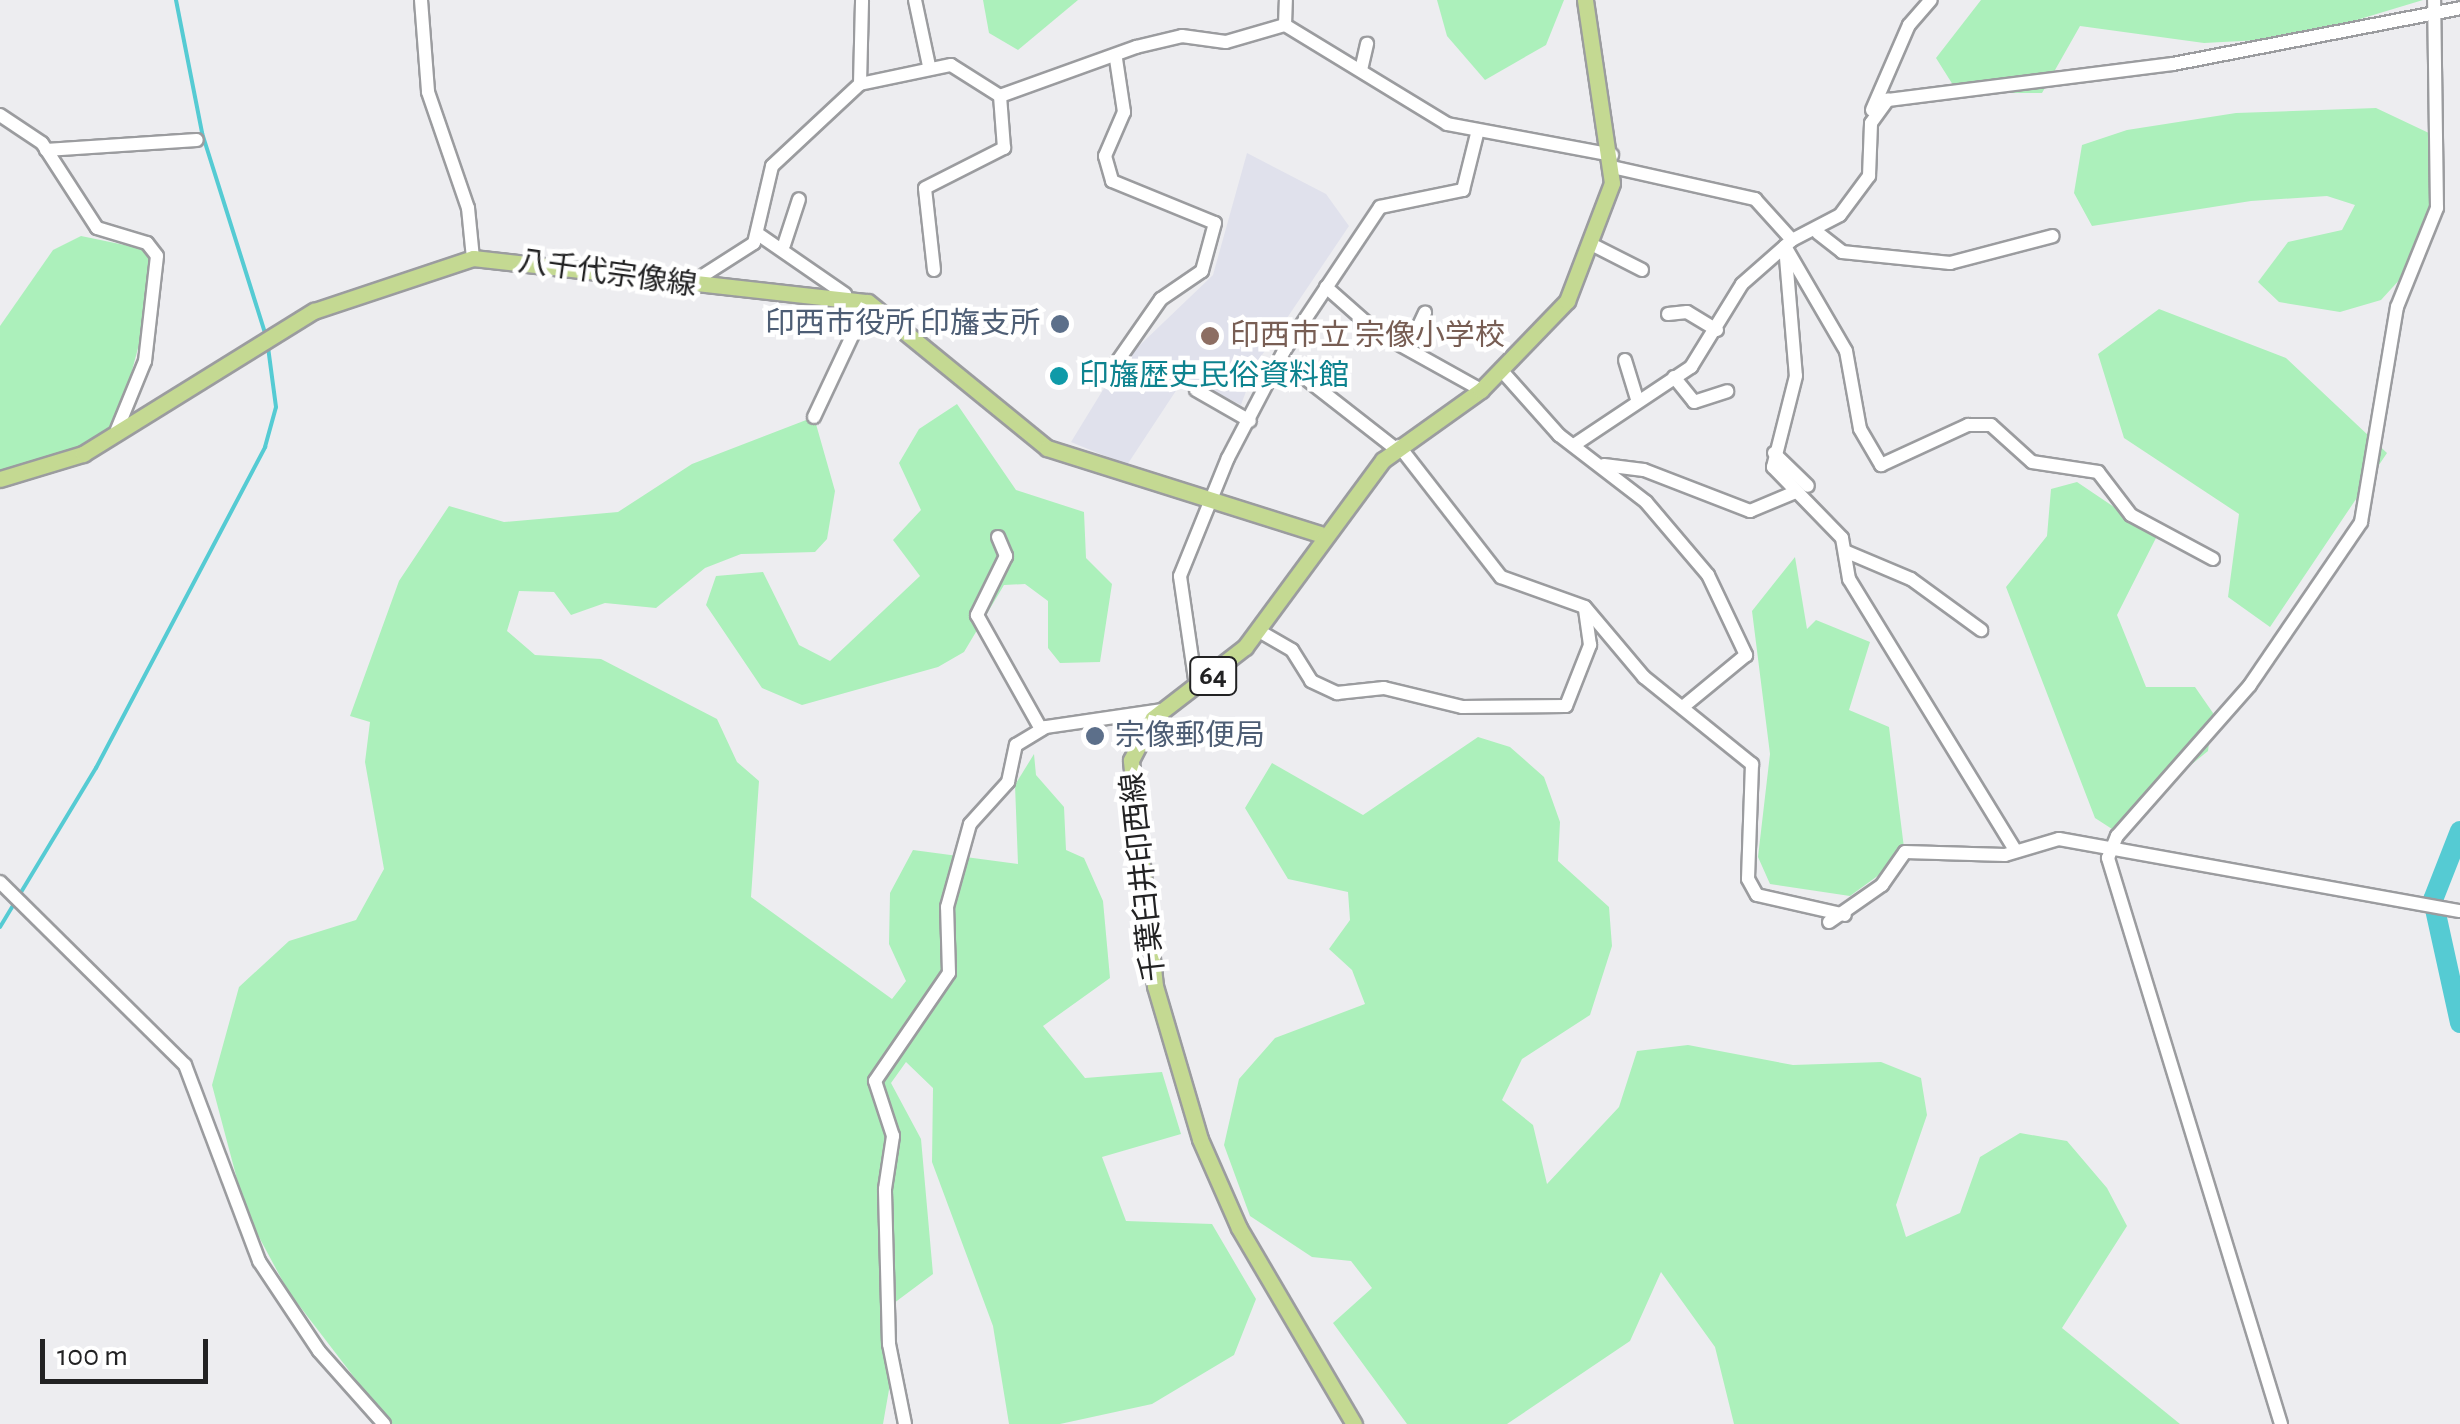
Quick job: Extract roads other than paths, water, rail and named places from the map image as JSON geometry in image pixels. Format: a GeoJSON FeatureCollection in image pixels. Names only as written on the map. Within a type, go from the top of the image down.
{"type":"FeatureCollection","features":[{"type":"Feature","properties":{"kind":"main road","name":"千葉臼井印西線"},"geometry":{"type":"LineString","coordinates":[[1354,1424],[1218,1187],[1164,1022],[1129,775],[1138,738],[1162,710],[1259,631],[1320,534],[1398,447],[1481,390],[1556,319],[1593,246],[1612,161],[1585,0]]}},
{"type":"Feature","properties":{"kind":"main road","name":"八千代宗像線"},"geometry":{"type":"LineString","coordinates":[[0,479],[56,467],[314,311],[473,258],[682,287],[844,294],[868,302],[1047,448],[1320,534]]}},
{"type":"Feature","properties":{"kind":"street"},"geometry":{"type":"LineString","coordinates":[[421,0],[428,92],[468,208],[473,258]]}},
{"type":"Feature","properties":{"kind":"street"},"geometry":{"type":"LineString","coordinates":[[860,84],[862,0]]}},
{"type":"Feature","properties":{"kind":"street"},"geometry":{"type":"LineString","coordinates":[[915,0],[929,66]]}},
{"type":"Feature","properties":{"kind":"street"},"geometry":{"type":"LineString","coordinates":[[1285,24],[1286,0]]}},
{"type":"Feature","properties":{"kind":"street"},"geometry":{"type":"LineString","coordinates":[[1574,444],[1674,377],[1717,330],[1742,284],[1788,243],[1818,233],[1869,176],[1871,122],[1909,26],[1930,0]]}},
{"type":"Feature","properties":{"kind":"street"},"geometry":{"type":"LineString","coordinates":[[1871,122],[1900,97],[2173,64],[2433,5],[2460,8]]}},
{"type":"Feature","properties":{"kind":"street"},"geometry":{"type":"LineString","coordinates":[[2281,1424],[2116,894],[2113,848],[2250,684],[2361,522],[2397,307],[2437,208],[2433,5]]}},
{"type":"Feature","properties":{"kind":"street"},"geometry":{"type":"LineString","coordinates":[[1000,96],[1182,36],[1226,42],[1285,24],[1361,70],[1418,111],[1477,134],[1612,161],[1755,199],[1788,243],[1846,351],[1860,429],[1882,466],[1968,425],[1991,425],[2032,462],[2098,472],[2131,514],[2214,558]]}},
{"type":"Feature","properties":{"kind":"street"},"geometry":{"type":"LineString","coordinates":[[1361,70],[1367,44]]}},
{"type":"Feature","properties":{"kind":"street"},"geometry":{"type":"LineString","coordinates":[[1116,59],[1124,112],[1105,156],[1112,182],[1215,223],[1202,271],[1160,299],[1117,362]]}},
{"type":"Feature","properties":{"kind":"street"},"geometry":{"type":"LineString","coordinates":[[682,287],[735,262],[758,234],[772,166],[860,84],[929,66],[950,65],[1000,96],[1007,139],[998,155],[924,188],[934,270]]}},
{"type":"Feature","properties":{"kind":"street"},"geometry":{"type":"LineString","coordinates":[[0,115],[46,150],[97,228],[147,243],[157,256],[145,361],[116,432]]}},
{"type":"Feature","properties":{"kind":"street"},"geometry":{"type":"LineString","coordinates":[[1196,686],[1180,576],[1210,498],[1282,360],[1380,207],[1463,190],[1477,134]]}},
{"type":"Feature","properties":{"kind":"street"},"geometry":{"type":"LineString","coordinates":[[46,150],[198,140]]}},
{"type":"Feature","properties":{"kind":"street"},"geometry":{"type":"LineString","coordinates":[[784,246],[800,199]]}},
{"type":"Feature","properties":{"kind":"street"},"geometry":{"type":"LineString","coordinates":[[1818,233],[1842,252],[1950,264],[2053,236]]}},
{"type":"Feature","properties":{"kind":"street"},"geometry":{"type":"LineString","coordinates":[[758,234],[784,246],[844,294]]}},
{"type":"Feature","properties":{"kind":"street"},"geometry":{"type":"LineString","coordinates":[[1788,243],[1796,376],[1774,453],[1793,493],[1847,552],[1911,579],[1981,630]]}},
{"type":"Feature","properties":{"kind":"street"},"geometry":{"type":"LineString","coordinates":[[1593,246],[1642,270]]}},
{"type":"Feature","properties":{"kind":"street"},"geometry":{"type":"LineString","coordinates":[[1326,287],[1409,346],[1481,390]]}},
{"type":"Feature","properties":{"kind":"street"},"geometry":{"type":"LineString","coordinates":[[814,417],[868,302]]}},
{"type":"Feature","properties":{"kind":"street"},"geometry":{"type":"LineString","coordinates":[[1668,314],[1687,312],[1717,330]]}},
{"type":"Feature","properties":{"kind":"street"},"geometry":{"type":"LineString","coordinates":[[1409,346],[1426,313]]}},
{"type":"Feature","properties":{"kind":"street"},"geometry":{"type":"LineString","coordinates":[[1282,360],[1398,447],[1501,577],[1585,606],[1682,708],[1752,764],[1751,888],[1845,915]]}},
{"type":"Feature","properties":{"kind":"street"},"geometry":{"type":"LineString","coordinates":[[1625,360],[1637,399]]}},
{"type":"Feature","properties":{"kind":"street"},"geometry":{"type":"LineString","coordinates":[[1502,371],[1574,444],[1604,464],[1696,559],[1743,643],[1743,664],[1682,708]]}},
{"type":"Feature","properties":{"kind":"street"},"geometry":{"type":"LineString","coordinates":[[1674,377],[1694,402],[1727,391]]}},
{"type":"Feature","properties":{"kind":"street"},"geometry":{"type":"LineString","coordinates":[[1196,390],[1250,422]]}},
{"type":"Feature","properties":{"kind":"street"},"geometry":{"type":"LineString","coordinates":[[1774,453],[1808,486]]}},
{"type":"Feature","properties":{"kind":"street"},"geometry":{"type":"LineString","coordinates":[[1604,464],[1644,470],[1750,511],[1793,493]]}},
{"type":"Feature","properties":{"kind":"street"},"geometry":{"type":"LineString","coordinates":[[998,537],[1006,556],[977,614],[1041,729]]}},
{"type":"Feature","properties":{"kind":"street"},"geometry":{"type":"LineString","coordinates":[[1847,552],[1849,579],[2016,851]]}},
{"type":"Feature","properties":{"kind":"street"},"geometry":{"type":"LineString","coordinates":[[1259,631],[1292,650],[1311,681],[1337,693],[1384,688],[1462,707],[1566,706],[1590,646],[1585,606]]}},
{"type":"Feature","properties":{"kind":"street"},"geometry":{"type":"LineString","coordinates":[[905,1424],[889,1344],[884,1190],[892,1136],[875,1081],[949,974],[947,907],[975,811],[1008,782],[1016,745],[1041,729],[1162,710]]}},
{"type":"Feature","properties":{"kind":"street"},"geometry":{"type":"LineString","coordinates":[[1829,922],[1845,915],[1906,852],[2016,851],[2060,839],[2459,911]]}},
{"type":"Feature","properties":{"kind":"street"},"geometry":{"type":"LineString","coordinates":[[0,882],[186,1065],[259,1261],[319,1351],[384,1424]]}},
{"type":"Feature","properties":{"kind":"waterway"},"geometry":{"type":"LineString","coordinates":[[176,0],[202,133],[265,333]]}},
{"type":"Feature","properties":{"kind":"waterway"},"geometry":{"type":"LineString","coordinates":[[0,927],[96,768],[265,447],[276,407],[268,347]]}},
{"type":"Feature","properties":{"kind":"waterway"},"geometry":{"type":"LineString","coordinates":[[2460,831],[2433,900],[2460,1023]]}},
{"type":"Feature","properties":{"kind":"place","name":"印西市役所 印旛支所"},"geometry":{"type":"Point","coordinates":[1060,324]}},
{"type":"Feature","properties":{"kind":"place","name":"印西市立 宗像小学校"},"geometry":{"type":"Point","coordinates":[1210,336]}},
{"type":"Feature","properties":{"kind":"place","name":"印旛歴史民俗資料館"},"geometry":{"type":"Point","coordinates":[1059,376]}},
{"type":"Feature","properties":{"kind":"place","name":"宗像郵便局"},"geometry":{"type":"Point","coordinates":[1095,736]}}]}
